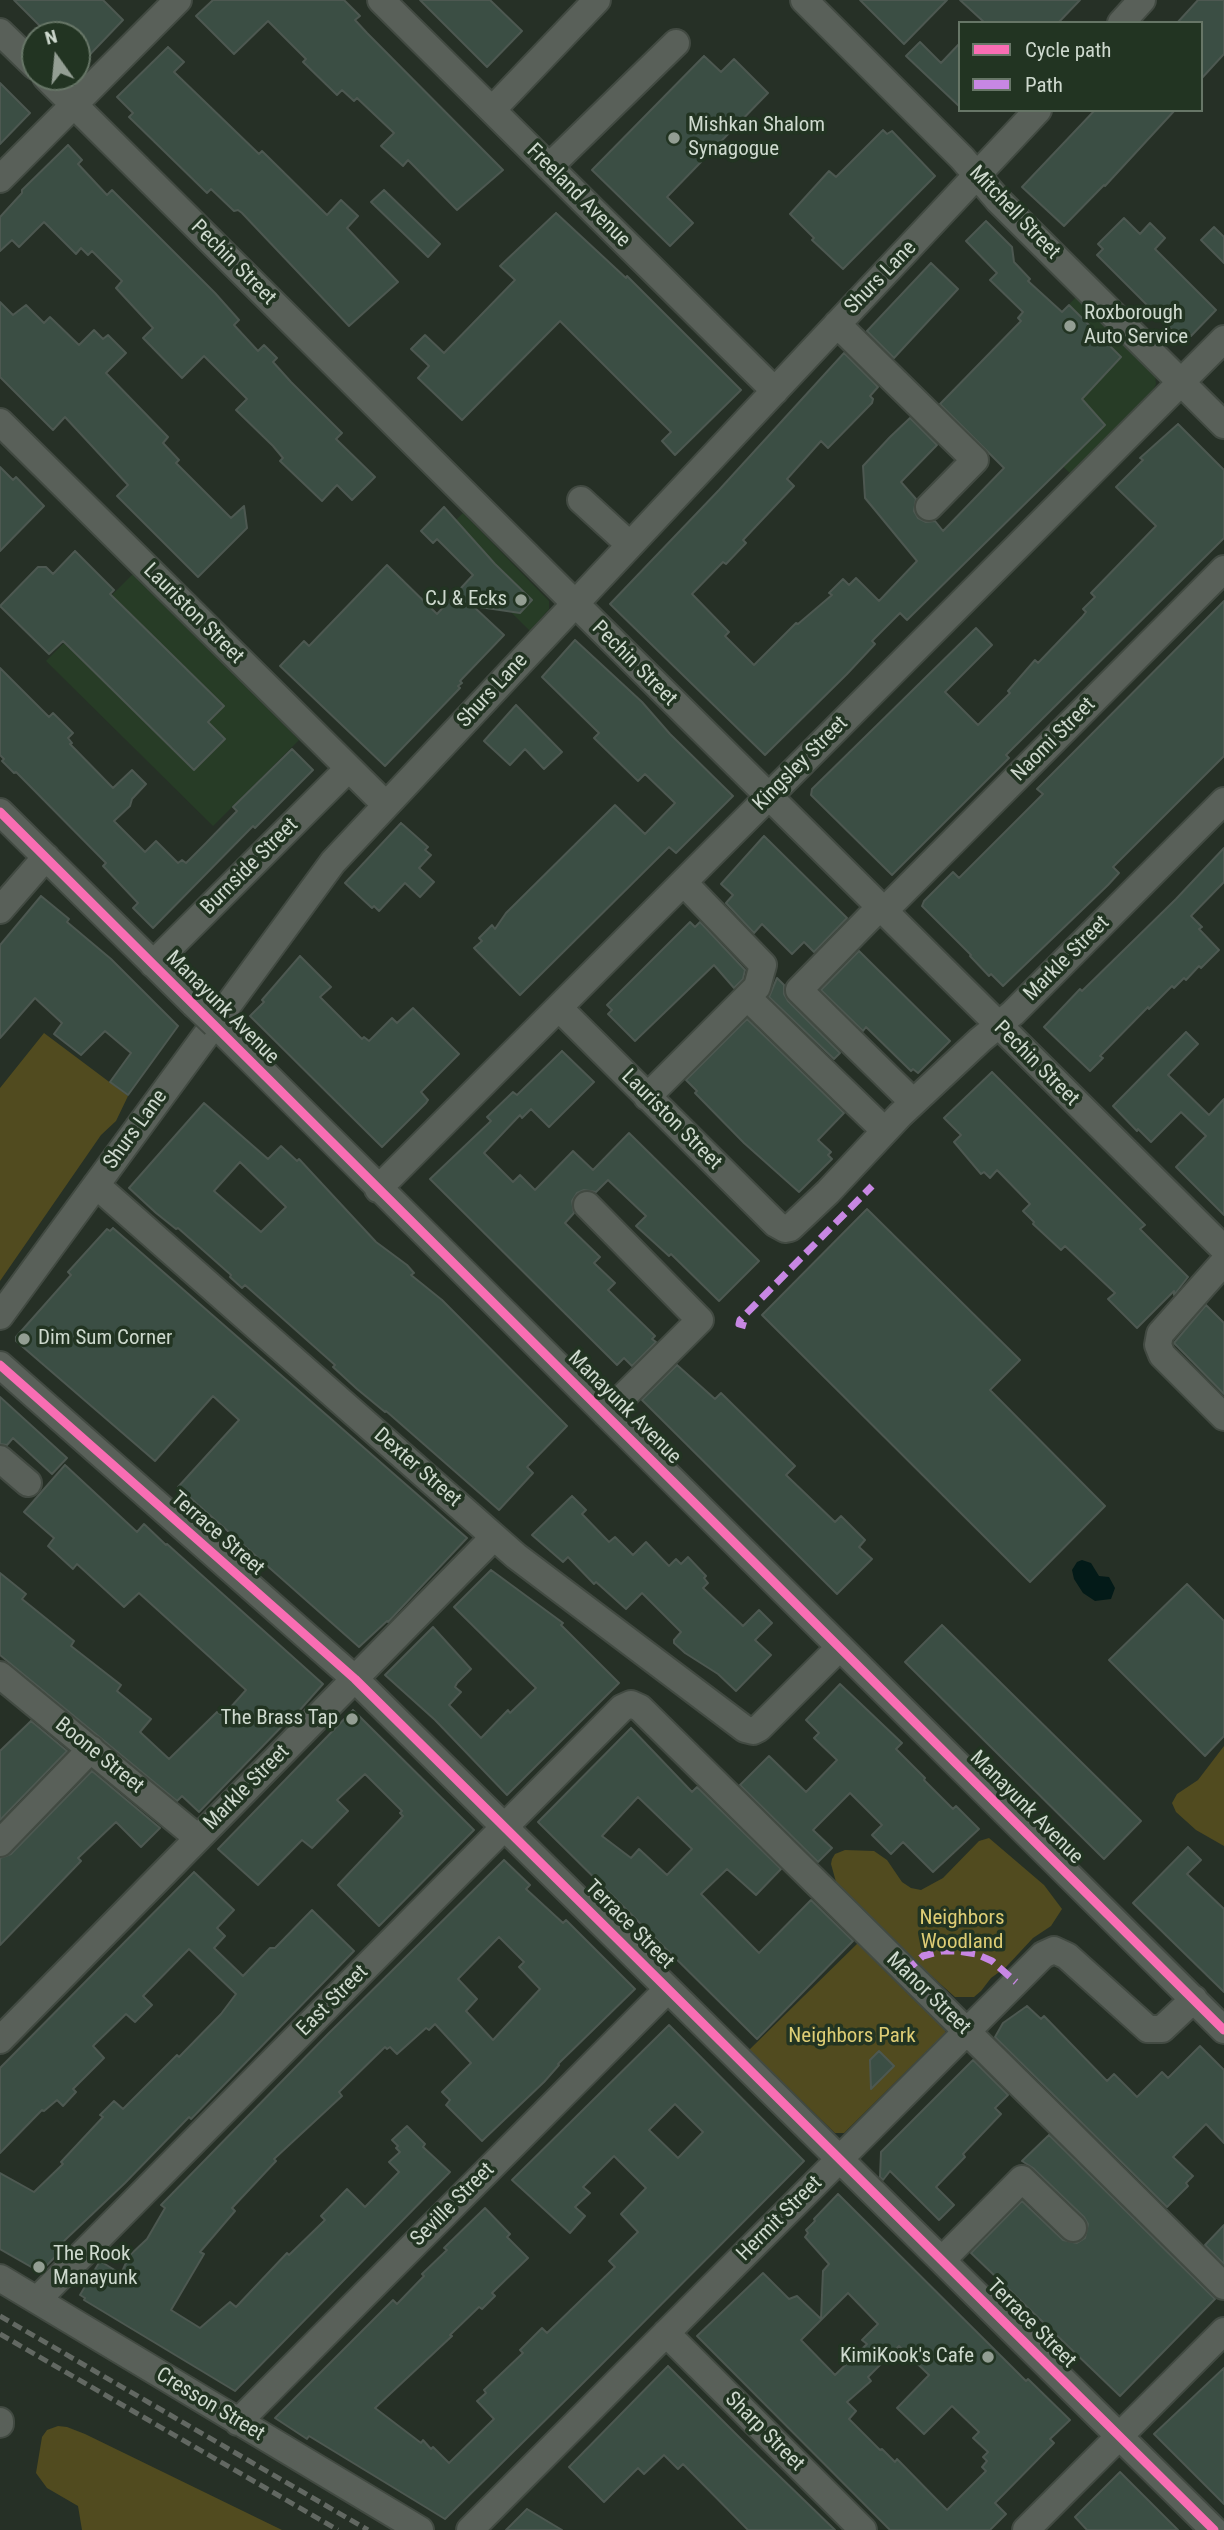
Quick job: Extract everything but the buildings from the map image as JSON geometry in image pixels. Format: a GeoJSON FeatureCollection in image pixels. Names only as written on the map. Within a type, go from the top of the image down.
{"type":"FeatureCollection","features":[{"type":"Feature","properties":{"kind":"street"},"geometry":{"type":"LineString","coordinates":[[0,179],[178,0]]}},
{"type":"Feature","properties":{"kind":"street","name":"Freeland Avenue"},"geometry":{"type":"LineString","coordinates":[[381,0],[775,391]]}},
{"type":"Feature","properties":{"kind":"street"},"geometry":{"type":"LineString","coordinates":[[492,110],[597,0]]}},
{"type":"Feature","properties":{"kind":"street","name":"Mitchell Street"},"geometry":{"type":"LineString","coordinates":[[804,0],[956,152],[998,201],[1224,425]]}},
{"type":"Feature","properties":{"kind":"street"},"geometry":{"type":"LineString","coordinates":[[1123,21],[1142,0]]}},
{"type":"Feature","properties":{"kind":"street"},"geometry":{"type":"LineString","coordinates":[[0,32],[21,52]]}},
{"type":"Feature","properties":{"kind":"street"},"geometry":{"type":"LineString","coordinates":[[549,167],[676,43]]}},
{"type":"Feature","properties":{"kind":"street","name":"Pechin Street"},"geometry":{"type":"LineString","coordinates":[[60,91],[1224,1250]]}},
{"type":"Feature","properties":{"kind":"street","name":"Shurs Lane"},"geometry":{"type":"LineString","coordinates":[[0,1316],[315,886],[352,841],[1036,112]]}},
{"type":"Feature","properties":{"kind":"street"},"geometry":{"type":"LineString","coordinates":[[837,324],[975,460],[929,507]]}},
{"type":"Feature","properties":{"kind":"street","name":"Kingsley Street"},"geometry":{"type":"LineString","coordinates":[[378,1189],[1224,339]]}},
{"type":"Feature","properties":{"kind":"street","name":"Lauriston Street"},"geometry":{"type":"LineString","coordinates":[[0,422],[386,805]]}},
{"type":"Feature","properties":{"kind":"street"},"geometry":{"type":"LineString","coordinates":[[580,500],[630,545]]}},
{"type":"Feature","properties":{"kind":"street","name":"Naomi Street"},"geometry":{"type":"LineString","coordinates":[[799,990],[1224,569]]}},
{"type":"Feature","properties":{"kind":"street","name":"Burnside Street"},"geometry":{"type":"LineString","coordinates":[[153,964],[348,769]]}},
{"type":"Feature","properties":{"kind":"street","name":"Markle Street"},"geometry":{"type":"LineString","coordinates":[[785,1229],[795,1224],[828,1192],[913,1102],[1013,1013],[1224,801]]}},
{"type":"Feature","properties":{"kind":"street","name":"Manayunk Avenue"},"geometry":{"type":"LineString","coordinates":[[0,812],[1224,2030]]}},
{"type":"Feature","properties":{"kind":"street"},"geometry":{"type":"LineString","coordinates":[[0,911],[46,857]]}},
{"type":"Feature","properties":{"kind":"street"},"geometry":{"type":"LineString","coordinates":[[684,883],[763,965],[778,972],[799,990],[913,1102]]}},
{"type":"Feature","properties":{"kind":"street"},"geometry":{"type":"LineString","coordinates":[[647,1097],[757,987],[763,965]]}},
{"type":"Feature","properties":{"kind":"street"},"geometry":{"type":"LineString","coordinates":[[747,997],[884,1130]]}},
{"type":"Feature","properties":{"kind":"street","name":"Lauriston Street"},"geometry":{"type":"LineString","coordinates":[[559,1008],[776,1224],[785,1229]]}},
{"type":"Feature","properties":{"kind":"street","name":"Dexter Street"},"geometry":{"type":"LineString","coordinates":[[96,1185],[516,1556],[745,1729],[752,1731],[759,1728],[840,1647]]}},
{"type":"Feature","properties":{"kind":"street"},"geometry":{"type":"LineString","coordinates":[[587,1205],[700,1320],[606,1414]]}},
{"type":"Feature","properties":{"kind":"street"},"geometry":{"type":"LineString","coordinates":[[1224,1262],[1160,1334],[1158,1345],[1162,1355],[1224,1417]]}},
{"type":"Feature","properties":{"kind":"street","name":"Terrace Street"},"geometry":{"type":"LineString","coordinates":[[0,1365],[355,1679],[1214,2530]]}},
{"type":"Feature","properties":{"kind":"street"},"geometry":{"type":"LineString","coordinates":[[0,1459],[28,1483]]}},
{"type":"Feature","properties":{"kind":"street","name":"Markle Street"},"geometry":{"type":"LineString","coordinates":[[0,2040],[494,1537]]}},
{"type":"Feature","properties":{"kind":"street","name":"Boone Street"},"geometry":{"type":"LineString","coordinates":[[0,1675],[198,1838]]}},
{"type":"Feature","properties":{"kind":"street","name":"East Street"},"geometry":{"type":"LineString","coordinates":[[37,2300],[622,1708],[631,1704]]}},
{"type":"Feature","properties":{"kind":"street","name":"Manor Street"},"geometry":{"type":"LineString","coordinates":[[631,1704],[640,1708],[1224,2286]]}},
{"type":"Feature","properties":{"kind":"street"},"geometry":{"type":"LineString","coordinates":[[0,1843],[91,1749]]}},
{"type":"Feature","properties":{"kind":"street","name":"Hermit Street"},"geometry":{"type":"LineString","coordinates":[[470,2530],[1043,1955],[1054,1950],[1067,1956],[1148,2029],[1161,2029],[1194,1999]]}},
{"type":"Feature","properties":{"kind":"street","name":"Seville Street"},"geometry":{"type":"LineString","coordinates":[[238,2422],[668,1989]]}},
{"type":"Feature","properties":{"kind":"street"},"geometry":{"type":"LineString","coordinates":[[942,2260],[1022,2179],[1073,2228]]}},
{"type":"Feature","properties":{"kind":"street","name":"Cresson Street"},"geometry":{"type":"LineString","coordinates":[[0,2278],[421,2530]]}},
{"type":"Feature","properties":{"kind":"street"},"geometry":{"type":"LineString","coordinates":[[1026,2530],[1224,2330]]}},
{"type":"Feature","properties":{"kind":"street","name":"Sharp Street"},"geometry":{"type":"LineString","coordinates":[[666,2333],[863,2530]]}},
{"type":"Feature","properties":{"kind":"shaded area"},"geometry":{"type":"Polygon","coordinates":[[[1076,297],[1155,375],[1156,384],[1152,392],[1071,474],[985,394],[1076,297]]]}},
{"type":"Feature","properties":{"kind":"shaded area"},"geometry":{"type":"Polygon","coordinates":[[[463,513],[549,601],[549,609],[530,631],[437,539],[463,513]]]}},
{"type":"Feature","properties":{"kind":"shaded area"},"geometry":{"type":"Polygon","coordinates":[[[133,574],[299,740],[213,826],[46,661],[133,574]]]}},
{"type":"Feature","properties":{"kind":"green space"},"geometry":{"type":"Polygon","coordinates":[[[44,1033],[128,1096],[116,1121],[101,1135],[0,1281],[0,1088],[44,1033]]]}},
{"type":"Feature","properties":{"kind":"green space"},"geometry":{"type":"Polygon","coordinates":[[[1224,1746],[1224,1846],[1196,1830],[1176,1812],[1172,1803],[1177,1794],[1198,1780],[1224,1746]]]}},
{"type":"Feature","properties":{"kind":"green space","name":"Neighbors Woodland"},"geometry":{"type":"Polygon","coordinates":[[[989,1838],[1044,1885],[1062,1909],[1051,1926],[1033,1938],[974,1997],[955,1997],[891,1940],[836,1882],[832,1859],[835,1854],[845,1850],[874,1851],[887,1860],[902,1882],[921,1890],[943,1878],[979,1841],[989,1838]]]}},
{"type":"Feature","properties":{"kind":"green space","name":"Neighbors Park"},"geometry":{"type":"Polygon","coordinates":[[[861,1940],[946,2027],[945,2033],[844,2133],[835,2133],[749,2050],[861,1940]]]}},
{"type":"Feature","properties":{"kind":"green space"},"geometry":{"type":"Polygon","coordinates":[[[58,2426],[85,2434],[282,2530],[82,2530],[78,2506],[47,2488],[36,2473],[42,2437],[47,2430],[58,2426]]]}},
{"type":"Feature","properties":{"kind":"water"},"geometry":{"type":"Polygon","coordinates":[[[1082,1560],[1091,1563],[1099,1576],[1109,1577],[1115,1588],[1111,1599],[1095,1601],[1083,1593],[1072,1570],[1077,1562],[1082,1560]]]}},
{"type":"Feature","properties":{"kind":"railway"},"geometry":{"type":"LineString","coordinates":[[0,2316],[368,2530]]}},
{"type":"Feature","properties":{"kind":"railway"},"geometry":{"type":"LineString","coordinates":[[0,2334],[338,2530]]}},
{"type":"Feature","properties":{"kind":"marked path"},"geometry":{"type":"LineString","coordinates":[[746,1326],[739,1324],[740,1320],[872,1186]]}},
{"type":"Feature","properties":{"kind":"marked path"},"geometry":{"type":"LineString","coordinates":[[905,1972],[923,1956],[942,1951],[958,1951],[976,1954],[992,1961],[1016,1982]]}},
{"type":"Feature","properties":{"kind":"cycle path"},"geometry":{"type":"LineString","coordinates":[[0,812],[1224,2030]]}},
{"type":"Feature","properties":{"kind":"cycle path"},"geometry":{"type":"LineString","coordinates":[[0,1365],[355,1679],[1214,2530]]}},
{"type":"Feature","properties":{"kind":"place","name":"Mishkan Shalom Synagogue"},"geometry":{"type":"Point","coordinates":[674,138]}},
{"type":"Feature","properties":{"kind":"place","name":"Roxborough Auto Service"},"geometry":{"type":"Point","coordinates":[1070,326]}},
{"type":"Feature","properties":{"kind":"place","name":"CJ & Ecks"},"geometry":{"type":"Point","coordinates":[521,600]}},
{"type":"Feature","properties":{"kind":"place","name":"Dim Sum Corner"},"geometry":{"type":"Point","coordinates":[24,1339]}},
{"type":"Feature","properties":{"kind":"place","name":"The Brass Tap"},"geometry":{"type":"Point","coordinates":[352,1719]}},
{"type":"Feature","properties":{"kind":"place","name":"The Rook Manayunk"},"geometry":{"type":"Point","coordinates":[39,2267]}},
{"type":"Feature","properties":{"kind":"place","name":"KimiKook's Cafe"},"geometry":{"type":"Point","coordinates":[988,2357]}}]}
